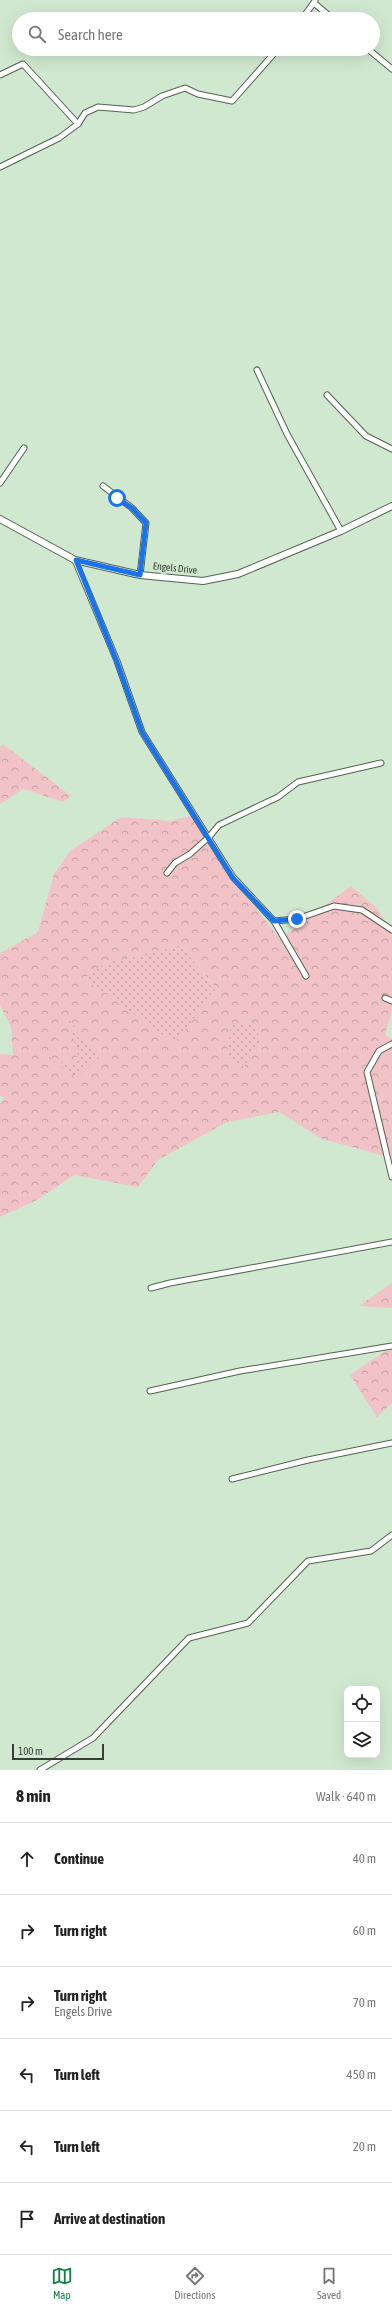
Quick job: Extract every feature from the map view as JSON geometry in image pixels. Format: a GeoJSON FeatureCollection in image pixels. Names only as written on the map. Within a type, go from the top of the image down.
{"type":"FeatureCollection","features":[{"type":"Feature","properties":{"kind":"street"},"geometry":{"type":"LineString","coordinates":[[307,12],[315,1],[326,12]]}},
{"type":"Feature","properties":{"kind":"street"},"geometry":{"type":"LineString","coordinates":[[0,167],[59,138],[78,124],[85,113],[98,107],[134,110],[144,107],[162,96],[185,88],[198,94],[232,101],[272,56]]}},
{"type":"Feature","properties":{"kind":"street"},"geometry":{"type":"LineString","coordinates":[[376,56],[392,69]]}},
{"type":"Feature","properties":{"kind":"street"},"geometry":{"type":"LineString","coordinates":[[0,75],[23,64],[78,124]]}},
{"type":"Feature","properties":{"kind":"street"},"geometry":{"type":"LineString","coordinates":[[257,370],[287,434],[341,531]]}},
{"type":"Feature","properties":{"kind":"street"},"geometry":{"type":"LineString","coordinates":[[327,395],[366,436],[392,449]]}},
{"type":"Feature","properties":{"kind":"street"},"geometry":{"type":"LineString","coordinates":[[0,483],[24,448]]}},
{"type":"Feature","properties":{"kind":"street"},"geometry":{"type":"LineString","coordinates":[[103,486],[132,508],[146,523],[140,575]]}},
{"type":"Feature","properties":{"kind":"street","name":"Engels Drive"},"geometry":{"type":"LineString","coordinates":[[0,519],[76,560],[140,575],[203,581],[238,574],[341,531],[392,506]]}},
{"type":"Feature","properties":{"kind":"street"},"geometry":{"type":"LineString","coordinates":[[76,560],[117,662],[142,732],[233,878],[274,921],[306,976]]}},
{"type":"Feature","properties":{"kind":"street"},"geometry":{"type":"LineString","coordinates":[[167,873],[175,863],[209,838],[219,825],[278,798],[298,782],[381,763]]}},
{"type":"Feature","properties":{"kind":"street"},"geometry":{"type":"LineString","coordinates":[[274,921],[297,919],[334,906],[362,910],[392,930]]}},
{"type":"Feature","properties":{"kind":"street"},"geometry":{"type":"LineString","coordinates":[[385,998],[392,1001]]}},
{"type":"Feature","properties":{"kind":"street"},"geometry":{"type":"LineString","coordinates":[[392,1044],[379,1051],[366,1072],[392,1177]]}},
{"type":"Feature","properties":{"kind":"street"},"geometry":{"type":"LineString","coordinates":[[151,1288],[170,1283],[392,1242]]}},
{"type":"Feature","properties":{"kind":"street"},"geometry":{"type":"LineString","coordinates":[[150,1391],[240,1371],[392,1346]]}},
{"type":"Feature","properties":{"kind":"street"},"geometry":{"type":"LineString","coordinates":[[232,1479],[308,1460],[392,1443]]}},
{"type":"Feature","properties":{"kind":"street"},"geometry":{"type":"LineString","coordinates":[[40,1770],[93,1738],[189,1638],[248,1623],[308,1561],[371,1551],[392,1535]]}},
{"type":"Feature","properties":{"kind":"green space"},"geometry":{"type":"Polygon","coordinates":[[[3,744],[71,796],[63,802],[23,789],[0,804],[0,747],[3,744]]]}},
{"type":"Feature","properties":{"kind":"green space"},"geometry":{"type":"Polygon","coordinates":[[[198,814],[243,892],[280,939],[351,886],[377,908],[392,932],[392,1011],[385,1035],[392,1039],[392,1158],[322,1139],[279,1112],[227,1122],[158,1160],[138,1187],[74,1175],[37,1200],[0,1217],[0,1103],[5,1099],[0,1095],[0,1054],[13,1055],[11,1027],[0,1005],[0,953],[38,932],[54,874],[70,851],[121,817],[171,821],[198,814]],[[180,945],[106,963],[84,978],[174,1043],[218,990],[180,945]],[[68,1018],[78,1056],[68,1065],[42,1054],[78,1077],[99,1057],[68,1018]],[[255,1022],[231,1025],[226,1060],[244,1066],[261,1043],[255,1022]]]}},
{"type":"Feature","properties":{"kind":"green space"},"geometry":{"type":"Polygon","coordinates":[[[180,945],[218,990],[174,1044],[84,978],[106,963],[180,945]]]}},
{"type":"Feature","properties":{"kind":"green space"},"geometry":{"type":"Polygon","coordinates":[[[67,1017],[99,1057],[78,1078],[39,1053],[67,1017]]]}},
{"type":"Feature","properties":{"kind":"green space"},"geometry":{"type":"Polygon","coordinates":[[[255,1022],[261,1043],[244,1066],[226,1060],[231,1025],[255,1022]]]}},
{"type":"Feature","properties":{"kind":"green space"},"geometry":{"type":"Polygon","coordinates":[[[392,1283],[392,1308],[359,1306],[392,1283]]]}},
{"type":"Feature","properties":{"kind":"green space"},"geometry":{"type":"Polygon","coordinates":[[[392,1346],[392,1403],[377,1417],[350,1375],[392,1346]]]}},
{"type":"Feature","properties":{"kind":"route"},"geometry":{"type":"LineString","coordinates":[[117,498],[132,508],[146,523],[140,575],[76,560],[117,662],[142,732],[233,878],[274,921],[297,919]]}}]}
